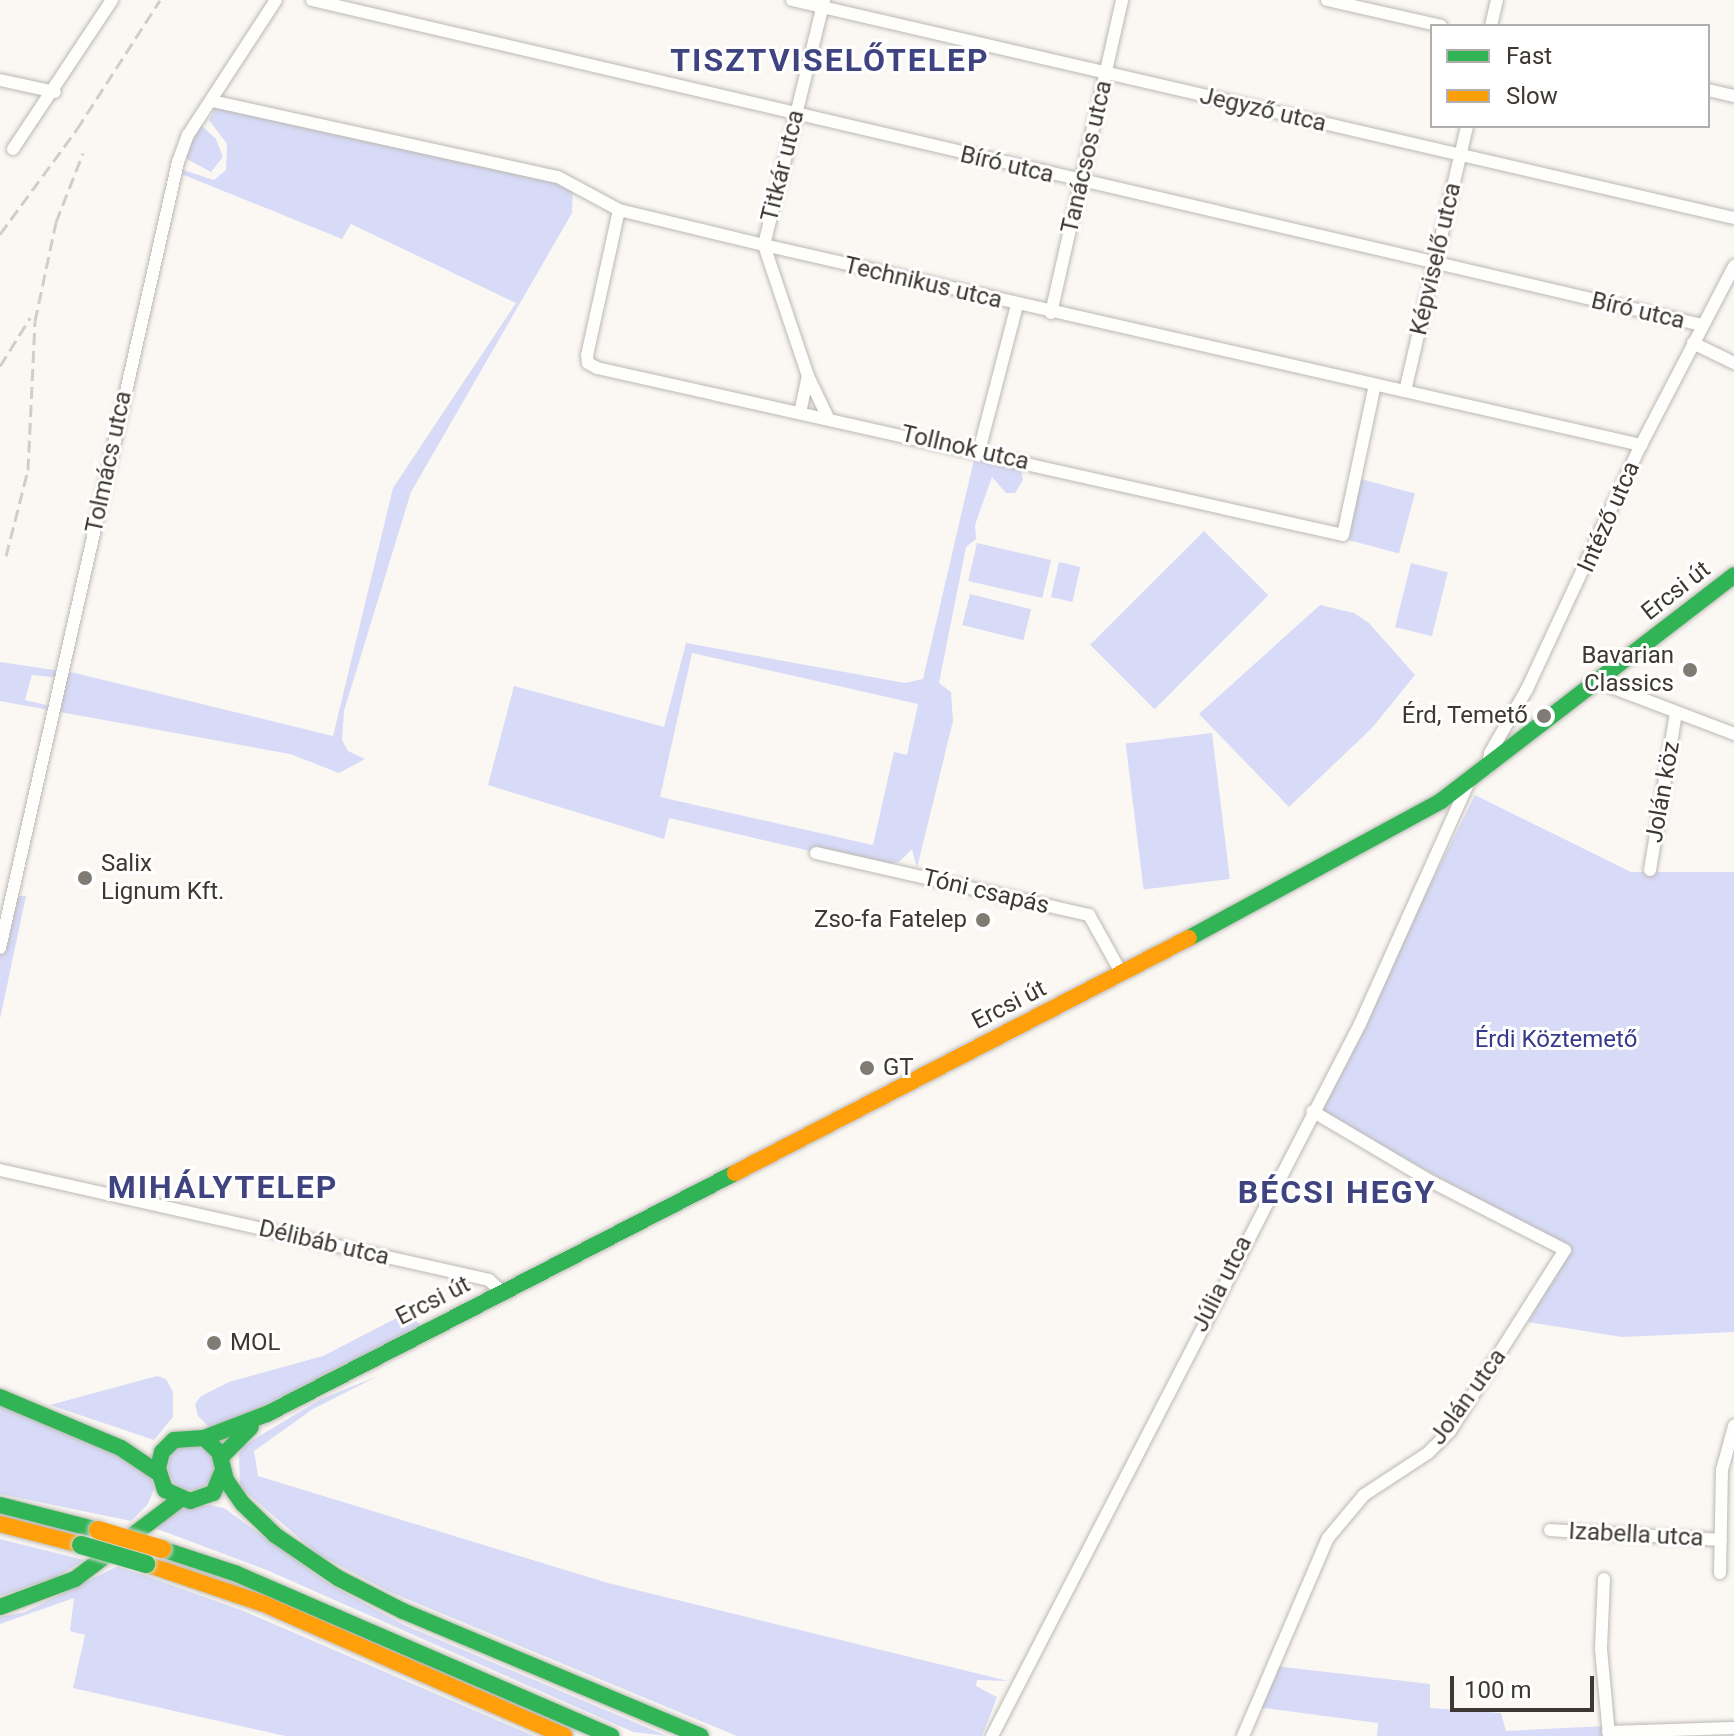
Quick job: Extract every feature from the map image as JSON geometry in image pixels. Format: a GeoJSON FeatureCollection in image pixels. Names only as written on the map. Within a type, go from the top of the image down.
{"type":"FeatureCollection","features":[{"type":"Feature","properties":{"kind":"main road","name":"Ercsi út"},"geometry":{"type":"LineString","coordinates":[[204,1438],[267,1414],[1122,974],[1467,786],[1734,575]]}},
{"type":"Feature","properties":{"kind":"main road"},"geometry":{"type":"LineString","coordinates":[[0,1397],[97,1438],[160,1479],[179,1500]]}},
{"type":"Feature","properties":{"kind":"main road","name":"Ercsi út"},"geometry":{"type":"LineString","coordinates":[[222,1464],[267,1414]]}},
{"type":"Feature","properties":{"kind":"main road"},"geometry":{"type":"LineString","coordinates":[[97,1438],[169,1444],[185,1436],[204,1438],[243,1504],[275,1535]]}},
{"type":"Feature","properties":{"kind":"main road"},"geometry":{"type":"LineString","coordinates":[[144,1524],[169,1444]]}},
{"type":"Feature","properties":{"kind":"main road"},"geometry":{"type":"LineString","coordinates":[[205,1498],[219,1485],[222,1464]]}},
{"type":"Feature","properties":{"kind":"main road"},"geometry":{"type":"LineString","coordinates":[[0,1607],[75,1579],[179,1500],[205,1498],[275,1535],[366,1594],[701,1736]]}},
{"type":"Feature","properties":{"kind":"main road"},"geometry":{"type":"LineString","coordinates":[[0,1505],[98,1530],[248,1578],[611,1736]]}},
{"type":"Feature","properties":{"kind":"main road"},"geometry":{"type":"LineString","coordinates":[[0,1524],[146,1564],[264,1604],[564,1736]]}},
{"type":"Feature","properties":{"kind":"street"},"geometry":{"type":"LineString","coordinates":[[13,149],[55,92],[112,0]]}},
{"type":"Feature","properties":{"kind":"street","name":"Tolmács utca"},"geometry":{"type":"LineString","coordinates":[[0,948],[178,162],[188,135],[276,0]]}},
{"type":"Feature","properties":{"kind":"street","name":"Bíró utca"},"geometry":{"type":"LineString","coordinates":[[312,0],[1436,266],[1702,325]]}},
{"type":"Feature","properties":{"kind":"street","name":"Jegyző utca"},"geometry":{"type":"LineString","coordinates":[[792,0],[824,4],[1105,74],[1734,218]]}},
{"type":"Feature","properties":{"kind":"street","name":"Tanácsos utca"},"geometry":{"type":"LineString","coordinates":[[1051,313],[1122,0]]}},
{"type":"Feature","properties":{"kind":"street"},"geometry":{"type":"LineString","coordinates":[[1327,0],[1432,24]]}},
{"type":"Feature","properties":{"kind":"street"},"geometry":{"type":"LineString","coordinates":[[1491,24],[1497,0]]}},
{"type":"Feature","properties":{"kind":"street","name":"Titkár utca"},"geometry":{"type":"LineString","coordinates":[[824,4],[764,245],[808,376],[828,418]]}},
{"type":"Feature","properties":{"kind":"street"},"geometry":{"type":"LineString","coordinates":[[0,80],[55,92]]}},
{"type":"Feature","properties":{"kind":"street"},"geometry":{"type":"LineString","coordinates":[[1710,90],[1734,96]]}},
{"type":"Feature","properties":{"kind":"street","name":"Technikus utca"},"geometry":{"type":"LineString","coordinates":[[212,101],[558,177],[619,210],[764,245],[1051,313],[1641,445]]}},
{"type":"Feature","properties":{"kind":"street","name":"Képviselő utca"},"geometry":{"type":"LineString","coordinates":[[1405,391],[1466,128]]}},
{"type":"Feature","properties":{"kind":"street","name":"Tollnok utca"},"geometry":{"type":"LineString","coordinates":[[619,210],[588,363],[800,413],[1343,535],[1375,385]]}},
{"type":"Feature","properties":{"kind":"street","name":"Intéző utca"},"geometry":{"type":"LineString","coordinates":[[1488,768],[1493,747],[1563,615],[1641,445],[1734,266]]}},
{"type":"Feature","properties":{"kind":"street"},"geometry":{"type":"LineString","coordinates":[[979,451],[1017,305]]}},
{"type":"Feature","properties":{"kind":"street"},"geometry":{"type":"LineString","coordinates":[[1693,343],[1734,363]]}},
{"type":"Feature","properties":{"kind":"street"},"geometry":{"type":"LineString","coordinates":[[800,413],[808,376]]}},
{"type":"Feature","properties":{"kind":"street"},"geometry":{"type":"LineString","coordinates":[[1598,682],[1734,734]]}},
{"type":"Feature","properties":{"kind":"street","name":"Jolán köz"},"geometry":{"type":"LineString","coordinates":[[1650,870],[1676,713]]}},
{"type":"Feature","properties":{"kind":"street","name":"Júlia utca"},"geometry":{"type":"LineString","coordinates":[[992,1736],[1398,948],[1467,786]]}},
{"type":"Feature","properties":{"kind":"street","name":"Tóni csapás"},"geometry":{"type":"LineString","coordinates":[[816,853],[1089,915],[1122,974]]}},
{"type":"Feature","properties":{"kind":"street","name":"Jolán utca"},"geometry":{"type":"LineString","coordinates":[[1243,1736],[1328,1538],[1364,1495],[1428,1453],[1450,1431],[1565,1250],[1432,1182],[1312,1111]]}},
{"type":"Feature","properties":{"kind":"street","name":"Délibáb utca"},"geometry":{"type":"LineString","coordinates":[[0,1170],[489,1280],[502,1292]]}},
{"type":"Feature","properties":{"kind":"street"},"geometry":{"type":"LineString","coordinates":[[1720,1573],[1725,1535],[1722,1470],[1734,1426]]}},
{"type":"Feature","properties":{"kind":"street","name":"Izabella utca"},"geometry":{"type":"LineString","coordinates":[[1550,1530],[1725,1535]]}},
{"type":"Feature","properties":{"kind":"street"},"geometry":{"type":"LineString","coordinates":[[1604,1579],[1602,1664],[1608,1734],[1734,1728]]}},
{"type":"Feature","properties":{"kind":"green space"},"geometry":{"type":"Polygon","coordinates":[[[216,106],[573,186],[572,213],[411,492],[344,711],[342,740],[348,751],[365,759],[339,773],[290,754],[0,701],[0,662],[75,673],[333,736],[393,488],[516,303],[351,224],[342,239],[179,173],[180,169],[214,180],[226,170],[227,144],[209,120],[216,106]],[[32,675],[25,700],[55,707],[62,678],[32,675]]]}},
{"type":"Feature","properties":{"kind":"green space"},"geometry":{"type":"Polygon","coordinates":[[[201,125],[216,139],[223,157],[211,172],[183,157],[201,125]]]}},
{"type":"Feature","properties":{"kind":"green space"},"geometry":{"type":"Polygon","coordinates":[[[975,455],[1020,465],[1023,480],[1015,493],[1006,493],[992,477],[975,525],[976,539],[966,547],[939,683],[951,692],[953,721],[917,868],[912,849],[899,862],[874,866],[669,818],[664,839],[488,785],[514,686],[664,727],[686,643],[905,683],[923,679],[975,455]],[[692,653],[660,797],[873,845],[894,752],[907,755],[918,704],[692,653]]]}},
{"type":"Feature","properties":{"kind":"green space"},"geometry":{"type":"Polygon","coordinates":[[[1357,478],[1415,494],[1399,553],[1341,538],[1357,478]]]}},
{"type":"Feature","properties":{"kind":"green space"},"geometry":{"type":"Polygon","coordinates":[[[1204,531],[1268,595],[1155,709],[1090,645],[1204,531]]]}},
{"type":"Feature","properties":{"kind":"green space"},"geometry":{"type":"Polygon","coordinates":[[[977,543],[1051,560],[1042,598],[968,581],[977,543]]]}},
{"type":"Feature","properties":{"kind":"green space"},"geometry":{"type":"Polygon","coordinates":[[[1059,562],[1080,567],[1072,602],[1051,597],[1059,562]]]}},
{"type":"Feature","properties":{"kind":"green space"},"geometry":{"type":"Polygon","coordinates":[[[1411,563],[1448,572],[1432,636],[1395,627],[1411,563]]]}},
{"type":"Feature","properties":{"kind":"green space"},"geometry":{"type":"Polygon","coordinates":[[[970,594],[1031,609],[1023,640],[962,625],[970,594]]]}},
{"type":"Feature","properties":{"kind":"green space"},"geometry":{"type":"Polygon","coordinates":[[[1320,605],[1354,613],[1369,623],[1415,675],[1372,728],[1289,807],[1199,714],[1320,605]]]}},
{"type":"Feature","properties":{"kind":"green space"},"geometry":{"type":"Polygon","coordinates":[[[1212,733],[1230,879],[1144,890],[1126,744],[1212,733]]]}},
{"type":"Feature","properties":{"kind":"green space","name":"Érdi Köztemető"},"geometry":{"type":"Polygon","coordinates":[[[1475,795],[1631,872],[1734,872],[1734,1332],[1622,1337],[1528,1322],[1569,1248],[1317,1111],[1475,795]]]}},
{"type":"Feature","properties":{"kind":"green space"},"geometry":{"type":"Polygon","coordinates":[[[11,896],[26,896],[0,1019],[0,948],[11,896]]]}},
{"type":"Feature","properties":{"kind":"green space"},"geometry":{"type":"Polygon","coordinates":[[[410,1311],[420,1326],[253,1412],[212,1430],[198,1416],[195,1404],[201,1396],[229,1382],[323,1356],[410,1311]]]}},
{"type":"Feature","properties":{"kind":"green space"},"geometry":{"type":"Polygon","coordinates":[[[157,1376],[166,1379],[173,1392],[173,1417],[154,1440],[50,1405],[157,1376]]]}},
{"type":"Feature","properties":{"kind":"green space"},"geometry":{"type":"Polygon","coordinates":[[[378,1376],[313,1409],[254,1451],[258,1476],[608,1583],[1008,1681],[977,1680],[976,1686],[997,1697],[982,1736],[737,1736],[390,1592],[318,1554],[240,1487],[239,1455],[243,1446],[321,1399],[378,1376]]]}},
{"type":"Feature","properties":{"kind":"green space"},"geometry":{"type":"Polygon","coordinates":[[[0,1406],[117,1452],[151,1475],[154,1489],[148,1504],[131,1521],[0,1494],[0,1406]]]}},
{"type":"Feature","properties":{"kind":"green space"},"geometry":{"type":"Polygon","coordinates":[[[191,1444],[207,1451],[214,1467],[207,1483],[191,1490],[175,1483],[168,1467],[175,1451],[191,1444]]]}},
{"type":"Feature","properties":{"kind":"green space"},"geometry":{"type":"Polygon","coordinates":[[[209,1505],[224,1508],[329,1584],[402,1624],[667,1736],[633,1732],[269,1571],[152,1527],[181,1507],[209,1505]]]}},
{"type":"Feature","properties":{"kind":"green space"},"geometry":{"type":"Polygon","coordinates":[[[0,1539],[84,1560],[57,1577],[0,1596],[0,1539]]]}},
{"type":"Feature","properties":{"kind":"green space"},"geometry":{"type":"Polygon","coordinates":[[[118,1566],[241,1610],[534,1736],[285,1736],[73,1688],[85,1635],[70,1631],[74,1598],[0,1624],[0,1617],[25,1612],[118,1566]]]}},
{"type":"Feature","properties":{"kind":"green space"},"geometry":{"type":"Polygon","coordinates":[[[1275,1666],[1430,1684],[1430,1708],[1501,1713],[1506,1731],[1605,1726],[1606,1736],[1377,1736],[1378,1723],[1257,1707],[1275,1666]]]}},
{"type":"Feature","properties":{"kind":"railway"},"geometry":{"type":"LineString","coordinates":[[0,234],[77,129],[160,0]]}},
{"type":"Feature","properties":{"kind":"railway"},"geometry":{"type":"LineString","coordinates":[[6,556],[28,470],[35,321],[56,222],[83,153]]}},
{"type":"Feature","properties":{"kind":"railway"},"geometry":{"type":"LineString","coordinates":[[0,366],[30,318]]}},
{"type":"Feature","properties":{"kind":"traffic: fast"},"geometry":{"type":"LineString","coordinates":[[1189,938],[1441,801],[1734,575]]}},
{"type":"Feature","properties":{"kind":"traffic: fast"},"geometry":{"type":"LineString","coordinates":[[204,1438],[267,1414],[735,1173]]}},
{"type":"Feature","properties":{"kind":"traffic: fast"},"geometry":{"type":"LineString","coordinates":[[0,1397],[121,1448],[158,1473]]}},
{"type":"Feature","properties":{"kind":"traffic: fast"},"geometry":{"type":"LineString","coordinates":[[221,1457],[251,1427]]}},
{"type":"Feature","properties":{"kind":"traffic: fast"},"geometry":{"type":"LineString","coordinates":[[223,1470],[213,1493],[190,1501],[165,1490],[158,1468],[162,1452],[174,1440],[204,1438],[219,1452],[226,1480],[243,1504],[275,1535],[338,1578],[403,1611],[701,1736]]}},
{"type":"Feature","properties":{"kind":"traffic: fast"},"geometry":{"type":"LineString","coordinates":[[0,1607],[75,1579],[179,1500]]}},
{"type":"Feature","properties":{"kind":"traffic: fast"},"geometry":{"type":"LineString","coordinates":[[0,1505],[98,1530]]}},
{"type":"Feature","properties":{"kind":"traffic: fast"},"geometry":{"type":"LineString","coordinates":[[81,1545],[146,1564]]}},
{"type":"Feature","properties":{"kind":"traffic: fast"},"geometry":{"type":"LineString","coordinates":[[162,1549],[237,1574],[611,1736]]}},
{"type":"Feature","properties":{"kind":"traffic: slow"},"geometry":{"type":"LineString","coordinates":[[735,1173],[1189,938]]}},
{"type":"Feature","properties":{"kind":"traffic: slow"},"geometry":{"type":"LineString","coordinates":[[0,1524],[81,1545]]}},
{"type":"Feature","properties":{"kind":"traffic: slow"},"geometry":{"type":"LineString","coordinates":[[98,1530],[162,1549]]}},
{"type":"Feature","properties":{"kind":"traffic: slow"},"geometry":{"type":"LineString","coordinates":[[146,1564],[264,1604],[564,1736]]}},
{"type":"Feature","properties":{"kind":"place","name":"Bavarian Classics"},"geometry":{"type":"Point","coordinates":[1690,670]}},
{"type":"Feature","properties":{"kind":"place","name":"Érd, Temető"},"geometry":{"type":"Point","coordinates":[1544,716]}},
{"type":"Feature","properties":{"kind":"place","name":"Salix Lignum Kft."},"geometry":{"type":"Point","coordinates":[85,878]}},
{"type":"Feature","properties":{"kind":"place","name":"Zso-fa Fatelep"},"geometry":{"type":"Point","coordinates":[983,920]}},
{"type":"Feature","properties":{"kind":"place","name":"GT"},"geometry":{"type":"Point","coordinates":[867,1068]}},
{"type":"Feature","properties":{"kind":"place","name":"MOL"},"geometry":{"type":"Point","coordinates":[214,1343]}},
{"type":"Feature","properties":{"kind":"district","name":"TISZTVISELŐTELEP"},"geometry":{"type":"Point","coordinates":[830,60]}},
{"type":"Feature","properties":{"kind":"district","name":"MIHÁLYTELEP"},"geometry":{"type":"Point","coordinates":[223,1187]}},
{"type":"Feature","properties":{"kind":"district","name":"BÉCSI HEGY"},"geometry":{"type":"Point","coordinates":[1337,1192]}}]}
